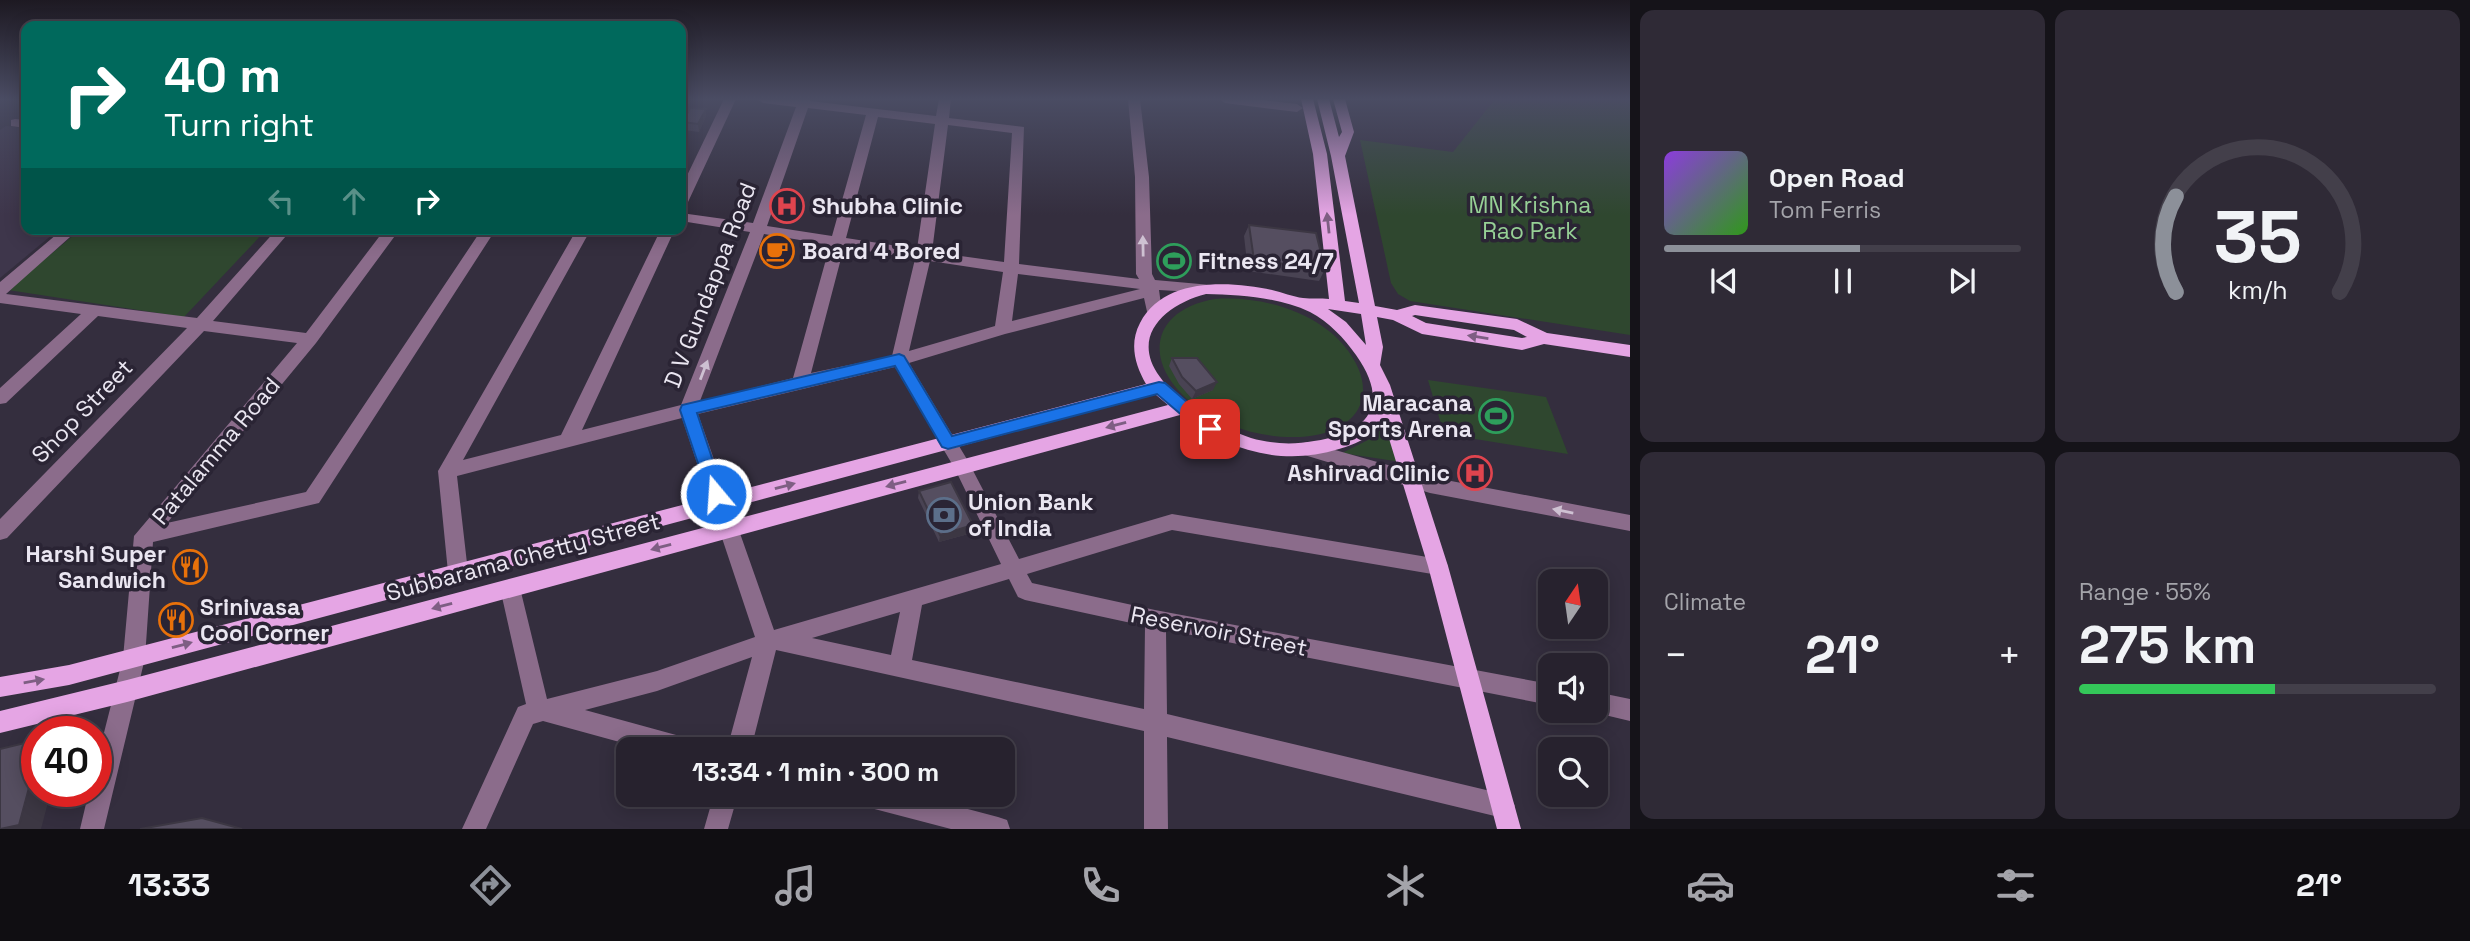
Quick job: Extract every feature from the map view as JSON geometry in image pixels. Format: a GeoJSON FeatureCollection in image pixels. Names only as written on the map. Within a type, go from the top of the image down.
{"type":"FeatureCollection","features":[{"type":"Feature","properties":{"kind":"main road"},"geometry":{"type":"LineString","coordinates":[[1308,138],[1320,154],[1338,306]]}},
{"type":"Feature","properties":{"kind":"main road"},"geometry":{"type":"LineString","coordinates":[[1333,138],[1375,346],[1371,366]]}},
{"type":"Feature","properties":{"kind":"main road"},"geometry":{"type":"LineString","coordinates":[[1338,156],[1346,138]]}},
{"type":"Feature","properties":{"kind":"main road"},"geometry":{"type":"LineString","coordinates":[[1383,390],[1376,419],[1358,435],[1337,445],[1297,451],[1253,445],[1210,429],[1153,381],[1141,353],[1144,327],[1154,312],[1180,295],[1206,289],[1239,289],[1280,299],[1328,316],[1362,349],[1383,390],[1412,479],[1506,817]]}},
{"type":"Feature","properties":{"kind":"main road"},"geometry":{"type":"LineString","coordinates":[[1280,299],[1397,315],[1422,328],[1522,344],[1544,338],[1630,351]]}},
{"type":"Feature","properties":{"kind":"main road","name":"Subbarama Chetty Street"},"geometry":{"type":"LineString","coordinates":[[0,687],[69,675],[1159,387]]}},
{"type":"Feature","properties":{"kind":"main road","name":"Subbarama Chetty Street"},"geometry":{"type":"LineString","coordinates":[[0,722],[128,691],[1182,408]]}},
{"type":"Feature","properties":{"kind":"street"},"geometry":{"type":"LineString","coordinates":[[686,191],[712,138]]}},
{"type":"Feature","properties":{"kind":"street","name":"D V Gundappa Road"},"geometry":{"type":"LineString","coordinates":[[771,641],[727,530],[688,410],[791,138]]}},
{"type":"Feature","properties":{"kind":"street"},"geometry":{"type":"LineString","coordinates":[[800,382],[866,138]]}},
{"type":"Feature","properties":{"kind":"street"},"geometry":{"type":"LineString","coordinates":[[899,360],[924,253],[941,138]]}},
{"type":"Feature","properties":{"kind":"street"},"geometry":{"type":"LineString","coordinates":[[1003,329],[1011,268],[1019,138]]}},
{"type":"Feature","properties":{"kind":"street"},"geometry":{"type":"LineString","coordinates":[[1137,138],[1142,177],[1144,274],[1151,288],[1154,312]]}},
{"type":"Feature","properties":{"kind":"street"},"geometry":{"type":"LineString","coordinates":[[686,217],[1151,288],[1206,289]]}},
{"type":"Feature","properties":{"kind":"street"},"geometry":{"type":"LineString","coordinates":[[0,290],[65,235]]}},
{"type":"Feature","properties":{"kind":"street","name":"Shop Street"},"geometry":{"type":"LineString","coordinates":[[0,532],[200,325],[280,235]]}},
{"type":"Feature","properties":{"kind":"street","name":"Patalamma Road"},"geometry":{"type":"LineString","coordinates":[[92,829],[128,691],[134,657],[144,536],[310,339],[388,235]]}},
{"type":"Feature","properties":{"kind":"street"},"geometry":{"type":"LineString","coordinates":[[144,536],[312,498],[485,235]]}},
{"type":"Feature","properties":{"kind":"street"},"geometry":{"type":"LineString","coordinates":[[458,572],[447,471],[581,235]]}},
{"type":"Feature","properties":{"kind":"street"},"geometry":{"type":"LineString","coordinates":[[568,440],[665,235]]}},
{"type":"Feature","properties":{"kind":"street"},"geometry":{"type":"LineString","coordinates":[[447,471],[800,382],[899,360],[1151,288]]}},
{"type":"Feature","properties":{"kind":"street"},"geometry":{"type":"LineString","coordinates":[[0,299],[310,339]]}},
{"type":"Feature","properties":{"kind":"street"},"geometry":{"type":"LineString","coordinates":[[0,398],[94,311]]}},
{"type":"Feature","properties":{"kind":"street","name":"Reservoir Street"},"geometry":{"type":"LineString","coordinates":[[899,360],[962,467],[1025,591],[1155,619],[1538,692]]}},
{"type":"Feature","properties":{"kind":"street"},"geometry":{"type":"LineString","coordinates":[[1307,449],[1430,485],[1630,523]]}},
{"type":"Feature","properties":{"kind":"street"},"geometry":{"type":"LineString","coordinates":[[474,829],[520,722],[526,715],[538,709],[657,681],[771,641],[1172,522],[1438,566]]}},
{"type":"Feature","properties":{"kind":"street"},"geometry":{"type":"LineString","coordinates":[[510,588],[538,709]]}},
{"type":"Feature","properties":{"kind":"street"},"geometry":{"type":"LineString","coordinates":[[900,667],[913,598]]}},
{"type":"Feature","properties":{"kind":"street"},"geometry":{"type":"LineString","coordinates":[[1155,619],[1156,829]]}},
{"type":"Feature","properties":{"kind":"street"},"geometry":{"type":"LineString","coordinates":[[771,641],[1156,723],[1506,817]]}},
{"type":"Feature","properties":{"kind":"street"},"geometry":{"type":"LineString","coordinates":[[743,737],[771,641]]}},
{"type":"Feature","properties":{"kind":"street"},"geometry":{"type":"LineString","coordinates":[[1608,705],[1630,710]]}},
{"type":"Feature","properties":{"kind":"street"},"geometry":{"type":"LineString","coordinates":[[538,709],[642,737]]}},
{"type":"Feature","properties":{"kind":"street"},"geometry":{"type":"LineString","coordinates":[[716,829],[722,807]]}},
{"type":"Feature","properties":{"kind":"street"},"geometry":{"type":"LineString","coordinates":[[913,807],[998,829]]}},
{"type":"Feature","properties":{"kind":"shaded area"},"geometry":{"type":"Polygon","coordinates":[[[0,138],[21,138],[21,235],[52,235],[0,278],[0,138]]]}},
{"type":"Feature","properties":{"kind":"green space","name":"MN Krishna Rao Park"},"geometry":{"type":"Polygon","coordinates":[[[1464,138],[1630,138],[1630,335],[1410,301],[1398,294],[1391,283],[1360,140],[1453,152],[1464,138]]]}},
{"type":"Feature","properties":{"kind":"green space"},"geometry":{"type":"Polygon","coordinates":[[[74,235],[261,235],[184,317],[8,290],[74,235]]]}},
{"type":"Feature","properties":{"kind":"green space"},"geometry":{"type":"Polygon","coordinates":[[[1215,299],[1257,301],[1278,306],[1318,323],[1335,336],[1349,352],[1361,376],[1362,399],[1354,415],[1328,432],[1304,437],[1282,437],[1241,429],[1215,418],[1192,403],[1165,371],[1160,355],[1160,340],[1166,326],[1177,314],[1193,305],[1215,299]]]}},
{"type":"Feature","properties":{"kind":"green space","name":"Maracana Sports Arena"},"geometry":{"type":"Polygon","coordinates":[[[1428,380],[1546,397],[1568,454],[1444,434],[1428,380]]]}},
{"type":"Feature","properties":{"kind":"green space"},"geometry":{"type":"Polygon","coordinates":[[[1387,424],[1401,462],[1342,453],[1370,439],[1387,424]]]}},
{"type":"Feature","properties":{"kind":"building"},"geometry":{"type":"Polygon","coordinates":[[[1249,225],[1316,233],[1325,269],[1254,260],[1249,225]]]}},
{"type":"Feature","properties":{"kind":"building"},"geometry":{"type":"Polygon","coordinates":[[[1172,358],[1197,358],[1217,382],[1196,391],[1182,377],[1172,358]]]}},
{"type":"Feature","properties":{"kind":"building","name":"Union Bank of India"},"geometry":{"type":"Polygon","coordinates":[[[951,482],[973,525],[940,535],[919,491],[951,482]]]}},
{"type":"Feature","properties":{"kind":"building"},"geometry":{"type":"Polygon","coordinates":[[[21,744],[21,807],[24,807],[19,825],[0,829],[0,749],[21,744]]]}},
{"type":"Feature","properties":{"kind":"building"},"geometry":{"type":"Polygon","coordinates":[[[202,818],[242,829],[140,829],[202,818]]]}},
{"type":"Feature","properties":{"kind":"place","name":"Shubha Clinic"},"geometry":{"type":"Point","coordinates":[787,206]}},
{"type":"Feature","properties":{"kind":"place","name":"Board 4 Bored"},"geometry":{"type":"Point","coordinates":[777,251]}},
{"type":"Feature","properties":{"kind":"place","name":"Fitness 24/7"},"geometry":{"type":"Point","coordinates":[1174,261]}},
{"type":"Feature","properties":{"kind":"place","name":"Maracana Sports Arena"},"geometry":{"type":"Point","coordinates":[1496,416]}},
{"type":"Feature","properties":{"kind":"place","name":"Ashirvad Clinic"},"geometry":{"type":"Point","coordinates":[1475,473]}},
{"type":"Feature","properties":{"kind":"place","name":"Union Bank of India"},"geometry":{"type":"Point","coordinates":[944,515]}},
{"type":"Feature","properties":{"kind":"place","name":"Harshi Super Sandwich"},"geometry":{"type":"Point","coordinates":[190,567]}},
{"type":"Feature","properties":{"kind":"place","name":"Srinivasa Cool Corner"},"geometry":{"type":"Point","coordinates":[176,620]}},
{"type":"Feature","properties":{"kind":"route"},"geometry":{"type":"LineString","coordinates":[[716,494],[688,410],[899,360],[948,443],[1159,387],[1210,429]]}}]}
